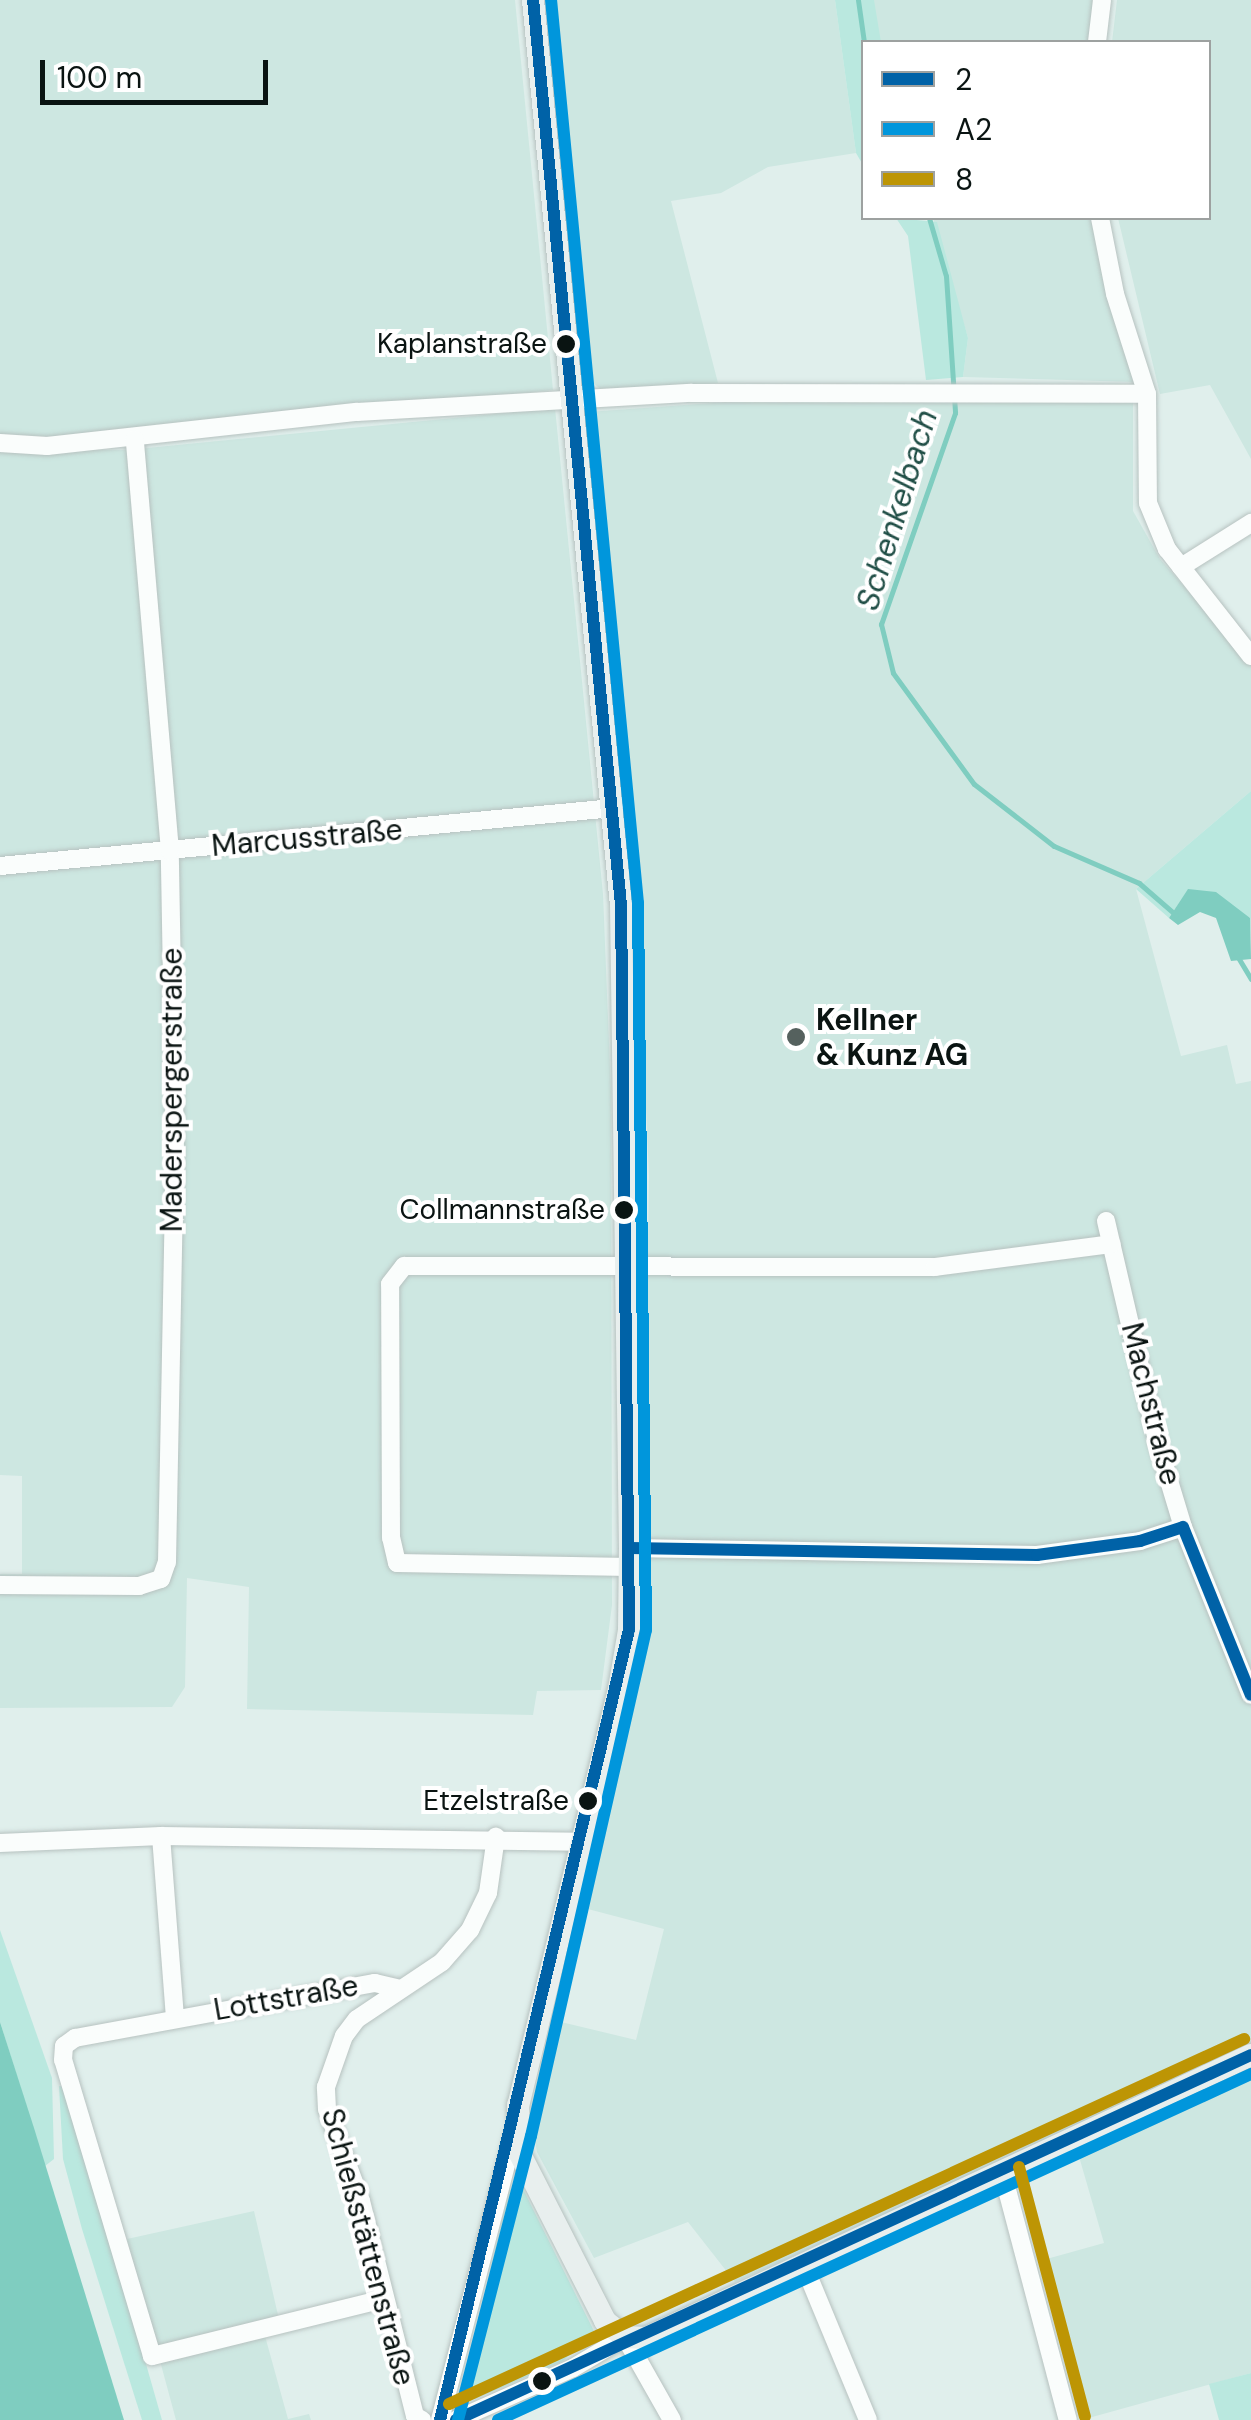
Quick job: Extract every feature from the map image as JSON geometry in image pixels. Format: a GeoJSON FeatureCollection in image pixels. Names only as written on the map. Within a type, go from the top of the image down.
{"type":"FeatureCollection","features":[{"type":"Feature","properties":{"kind":"main road"},"geometry":{"type":"LineString","coordinates":[[533,0],[614,808],[628,1267],[630,1558],[619,1689],[514,2132],[605,2321],[624,2337],[646,2338],[1251,2055]]}},
{"type":"Feature","properties":{"kind":"street"},"geometry":{"type":"LineString","coordinates":[[1097,40],[1102,0]]}},
{"type":"Feature","properties":{"kind":"street"},"geometry":{"type":"LineString","coordinates":[[1100,220],[1116,294],[1147,394],[1148,503],[1181,567],[1251,656]]}},
{"type":"Feature","properties":{"kind":"street"},"geometry":{"type":"LineString","coordinates":[[0,442],[46,446],[357,412],[575,400],[946,392],[1147,394]]}},
{"type":"Feature","properties":{"kind":"street","name":"Maderspergerstraße"},"geometry":{"type":"LineString","coordinates":[[0,1584],[139,1586],[161,1579],[167,1562],[175,1152],[170,850],[134,439]]}},
{"type":"Feature","properties":{"kind":"street"},"geometry":{"type":"LineString","coordinates":[[1181,567],[1251,523]]}},
{"type":"Feature","properties":{"kind":"street","name":"Marcusstraße"},"geometry":{"type":"LineString","coordinates":[[0,866],[614,808]]}},
{"type":"Feature","properties":{"kind":"street","name":"Machstraße"},"geometry":{"type":"LineString","coordinates":[[1106,1221],[1183,1527],[1251,1695]]}},
{"type":"Feature","properties":{"kind":"street"},"geometry":{"type":"LineString","coordinates":[[1112,1244],[985,1265],[404,1266],[390,1284],[390,1474],[397,1563],[1038,1555],[1140,1541],[1183,1527]]}},
{"type":"Feature","properties":{"kind":"street"},"geometry":{"type":"LineString","coordinates":[[0,1844],[161,1836],[581,1842]]}},
{"type":"Feature","properties":{"kind":"street","name":"Lottstraße"},"geometry":{"type":"LineString","coordinates":[[161,1836],[175,2018]]}},
{"type":"Feature","properties":{"kind":"street","name":"Schießstättenstraße"},"geometry":{"type":"LineString","coordinates":[[422,2420],[415,2416],[361,2201],[327,2109],[326,2087],[344,2036],[397,1988],[442,1962],[470,1930],[488,1893],[496,1838]]}},
{"type":"Feature","properties":{"kind":"street","name":"Lottstraße"},"geometry":{"type":"LineString","coordinates":[[384,2299],[152,2356],[63,2060],[64,2046],[76,2038],[375,1982],[397,1988]]}},
{"type":"Feature","properties":{"kind":"street"},"geometry":{"type":"LineString","coordinates":[[440,2420],[514,2132]]}},
{"type":"Feature","properties":{"kind":"street"},"geometry":{"type":"LineString","coordinates":[[1002,2171],[1068,2420]]}},
{"type":"Feature","properties":{"kind":"street"},"geometry":{"type":"LineString","coordinates":[[803,2263],[868,2420]]}},
{"type":"Feature","properties":{"kind":"street"},"geometry":{"type":"LineString","coordinates":[[456,2420],[573,2368],[624,2337],[672,2420]]}},
{"type":"Feature","properties":{"kind":"shaded area"},"geometry":{"type":"Polygon","coordinates":[[[0,0],[515,0],[553,390],[84,438],[0,434],[0,0]]]}},
{"type":"Feature","properties":{"kind":"shaded area"},"geometry":{"type":"Polygon","coordinates":[[[547,0],[835,0],[856,153],[768,167],[721,193],[671,201],[718,383],[603,391],[592,382],[547,0]]]}},
{"type":"Feature","properties":{"kind":"shaded area"},"geometry":{"type":"Polygon","coordinates":[[[835,0],[874,0],[881,40],[861,40],[861,162],[856,153],[835,0]]]}},
{"type":"Feature","properties":{"kind":"shaded area"},"geometry":{"type":"Polygon","coordinates":[[[874,0],[1092,0],[1092,40],[874,40],[874,0]]]}},
{"type":"Feature","properties":{"kind":"shaded area"},"geometry":{"type":"Polygon","coordinates":[[[1117,0],[1251,0],[1251,459],[1210,385],[1160,394],[1118,220],[1211,220],[1211,40],[1112,40],[1117,0]]]}},
{"type":"Feature","properties":{"kind":"shaded area"},"geometry":{"type":"Polygon","coordinates":[[[897,220],[937,222],[968,338],[963,377],[926,380],[908,236],[897,220]]]}},
{"type":"Feature","properties":{"kind":"shaded area"},"geometry":{"type":"Polygon","coordinates":[[[934,220],[1093,220],[1136,382],[963,377],[968,338],[934,220]]]}},
{"type":"Feature","properties":{"kind":"shaded area"},"geometry":{"type":"Polygon","coordinates":[[[836,394],[1133,398],[1133,511],[1160,559],[1251,663],[1251,791],[1136,889],[1181,1056],[1227,1045],[1236,1084],[1251,1081],[1251,2048],[735,2282],[688,2222],[594,2258],[537,2152],[532,2124],[557,2021],[636,2040],[664,1929],[584,1908],[642,1642],[649,1176],[636,882],[588,412],[836,394]]]}},
{"type":"Feature","properties":{"kind":"shaded area"},"geometry":{"type":"Polygon","coordinates":[[[555,408],[603,894],[611,1093],[612,1605],[601,1690],[537,1691],[533,1715],[247,1709],[249,1587],[187,1578],[185,1687],[172,1707],[0,1708],[0,1574],[22,1574],[22,1476],[0,1475],[0,450],[127,450],[555,408]]]}},
{"type":"Feature","properties":{"kind":"shaded area"},"geometry":{"type":"Polygon","coordinates":[[[1251,791],[1251,943],[1250,918],[1188,890],[1169,918],[1136,889],[1251,791]]]}},
{"type":"Feature","properties":{"kind":"shaded area"},"geometry":{"type":"Polygon","coordinates":[[[1188,889],[1216,892],[1250,918],[1251,959],[1231,961],[1216,918],[1200,912],[1178,925],[1169,918],[1188,889]]]}},
{"type":"Feature","properties":{"kind":"shaded area"},"geometry":{"type":"Polygon","coordinates":[[[0,1930],[52,2078],[54,2159],[45,2166],[0,2022],[0,1930]]]}},
{"type":"Feature","properties":{"kind":"shaded area"},"geometry":{"type":"Polygon","coordinates":[[[0,2022],[34,2128],[124,2420],[0,2420],[0,2022]]]}},
{"type":"Feature","properties":{"kind":"shaded area"},"geometry":{"type":"Polygon","coordinates":[[[1251,2072],[1251,2373],[1085,2419],[1043,2260],[1104,2243],[1078,2153],[1251,2072]]]}},
{"type":"Feature","properties":{"kind":"shaded area"},"geometry":{"type":"Polygon","coordinates":[[[59,2086],[67,2087],[162,2420],[142,2420],[82,2229],[63,2159],[59,2086]]]}},
{"type":"Feature","properties":{"kind":"shaded area"},"geometry":{"type":"Polygon","coordinates":[[[522,2187],[594,2331],[563,2361],[475,2399],[462,2389],[509,2190],[522,2187]]]}},
{"type":"Feature","properties":{"kind":"shaded area"},"geometry":{"type":"Polygon","coordinates":[[[254,2211],[278,2315],[265,2336],[288,2419],[309,2414],[311,2420],[176,2420],[127,2239],[254,2211]]]}},
{"type":"Feature","properties":{"kind":"shaded area"},"geometry":{"type":"Polygon","coordinates":[[[1251,2373],[1251,2420],[1219,2420],[1209,2384],[1251,2373]]]}},
{"type":"Feature","properties":{"kind":"waterway","name":"Schenkelbach"},"geometry":{"type":"LineString","coordinates":[[858,0],[864,40]]}},
{"type":"Feature","properties":{"kind":"waterway","name":"Schenkelbach"},"geometry":{"type":"LineString","coordinates":[[930,220],[946,276],[955,413],[881,624],[893,673],[974,784],[1054,846],[1139,883],[1176,915]]}},
{"type":"Feature","properties":{"kind":"waterway","name":"Schenkelbach"},"geometry":{"type":"LineString","coordinates":[[1236,954],[1251,979]]}},
{"type":"Feature","properties":{"kind":"transit line","name":"2"},"geometry":{"type":"LineString","coordinates":[[440,2420],[629,1630],[621,905],[533,0]]}},
{"type":"Feature","properties":{"kind":"transit line","name":"A2"},"geometry":{"type":"LineString","coordinates":[[458,2420],[531,2136],[646,1630],[638,903],[551,0]]}},
{"type":"Feature","properties":{"kind":"transit line","name":"2"},"geometry":{"type":"LineString","coordinates":[[630,1548],[1037,1555],[1140,1541],[1183,1527],[1251,1695]]}},
{"type":"Feature","properties":{"kind":"transit line","name":"8"},"geometry":{"type":"LineString","coordinates":[[449,2404],[1244,2039]]}},
{"type":"Feature","properties":{"kind":"transit line","name":"2"},"geometry":{"type":"LineString","coordinates":[[456,2420],[1251,2055]]}},
{"type":"Feature","properties":{"kind":"transit line","name":"A2"},"geometry":{"type":"LineString","coordinates":[[498,2420],[1251,2074]]}},
{"type":"Feature","properties":{"kind":"transit line","name":"8"},"geometry":{"type":"LineString","coordinates":[[1019,2167],[1085,2416]]}},
{"type":"Feature","properties":{"kind":"place","name":"Kaplanstraße"},"geometry":{"type":"Point","coordinates":[566,344]}},
{"type":"Feature","properties":{"kind":"place","name":"Kellner & Kunz AG"},"geometry":{"type":"Point","coordinates":[796,1037]}},
{"type":"Feature","properties":{"kind":"place","name":"Collmannstraße"},"geometry":{"type":"Point","coordinates":[624,1210]}},
{"type":"Feature","properties":{"kind":"place","name":"Etzelstraße"},"geometry":{"type":"Point","coordinates":[588,1801]}}]}
